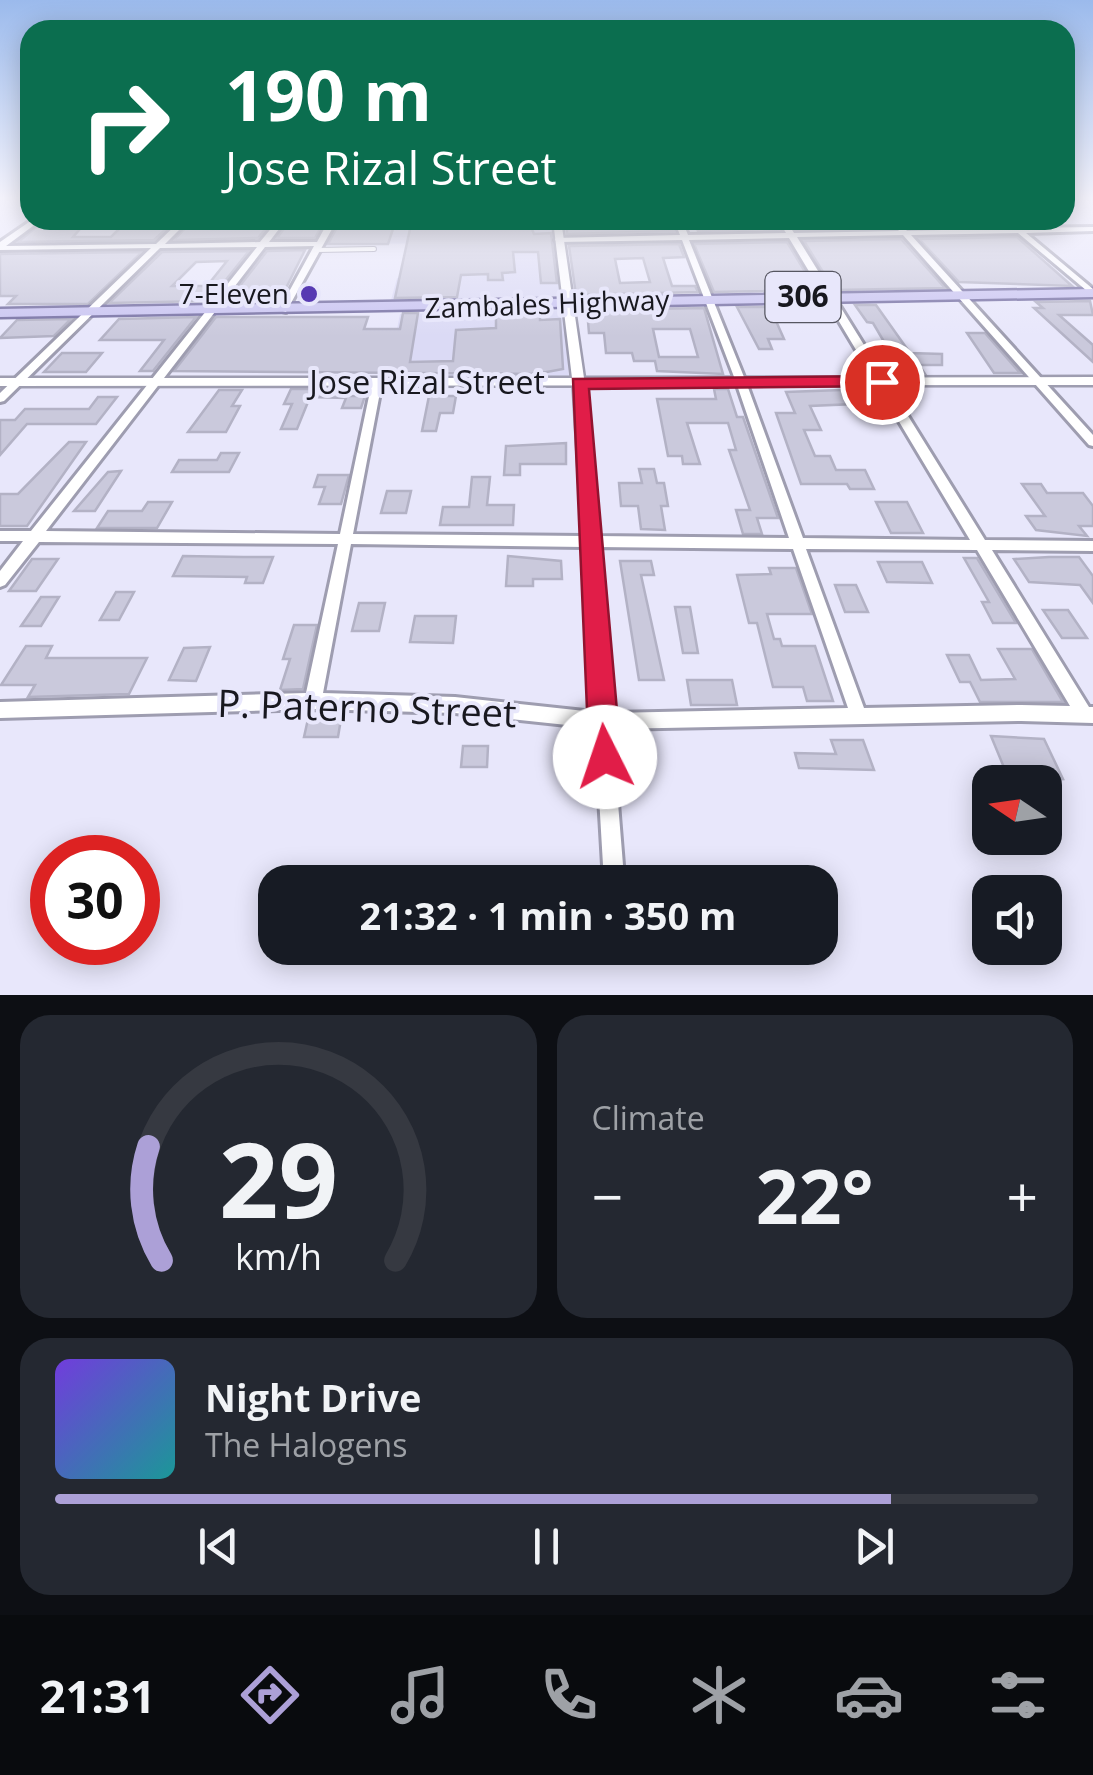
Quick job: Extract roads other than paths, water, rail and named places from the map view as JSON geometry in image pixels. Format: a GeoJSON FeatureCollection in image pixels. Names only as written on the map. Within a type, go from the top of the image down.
{"type":"FeatureCollection","features":[{"type":"Feature","properties":{"kind":"main road","name":"Zambales Highway"},"geometry":{"type":"LineString","coordinates":[[0,313],[1093,294]]}},
{"type":"Feature","properties":{"kind":"street"},"geometry":{"type":"LineString","coordinates":[[0,399],[159,243]]}},
{"type":"Feature","properties":{"kind":"street"},"geometry":{"type":"LineString","coordinates":[[283,310],[321,243]]}},
{"type":"Feature","properties":{"kind":"street"},"geometry":{"type":"LineString","coordinates":[[559,243],[579,383],[613,865]]}},
{"type":"Feature","properties":{"kind":"street"},"geometry":{"type":"LineString","coordinates":[[686,243],[741,382],[859,717]]}},
{"type":"Feature","properties":{"kind":"street"},"geometry":{"type":"LineString","coordinates":[[796,243],[1089,715]]}},
{"type":"Feature","properties":{"kind":"street"},"geometry":{"type":"LineString","coordinates":[[914,243],[1093,442]]}},
{"type":"Feature","properties":{"kind":"street"},"geometry":{"type":"LineString","coordinates":[[1034,243],[1093,294]]}},
{"type":"Feature","properties":{"kind":"street"},"geometry":{"type":"LineString","coordinates":[[0,581],[261,245]]}},
{"type":"Feature","properties":{"kind":"street"},"geometry":{"type":"LineString","coordinates":[[0,247],[319,247]]}},
{"type":"Feature","properties":{"kind":"street","name":"Jose Rizal Street"},"geometry":{"type":"LineString","coordinates":[[0,382],[1093,381]]}},
{"type":"Feature","properties":{"kind":"street"},"geometry":{"type":"LineString","coordinates":[[313,700],[377,382]]}},
{"type":"Feature","properties":{"kind":"street"},"geometry":{"type":"LineString","coordinates":[[0,536],[590,538],[1093,546]]}},
{"type":"Feature","properties":{"kind":"street","name":"P. Paterno Street"},"geometry":{"type":"LineString","coordinates":[[0,710],[313,700],[455,705],[603,721],[1089,715]]}},
{"type":"Feature","properties":{"kind":"lane"},"geometry":{"type":"LineString","coordinates":[[319,247],[374,250]]}},
{"type":"Feature","properties":{"kind":"place","name":"7-Eleven"},"geometry":{"type":"Point","coordinates":[309,294]}}]}
